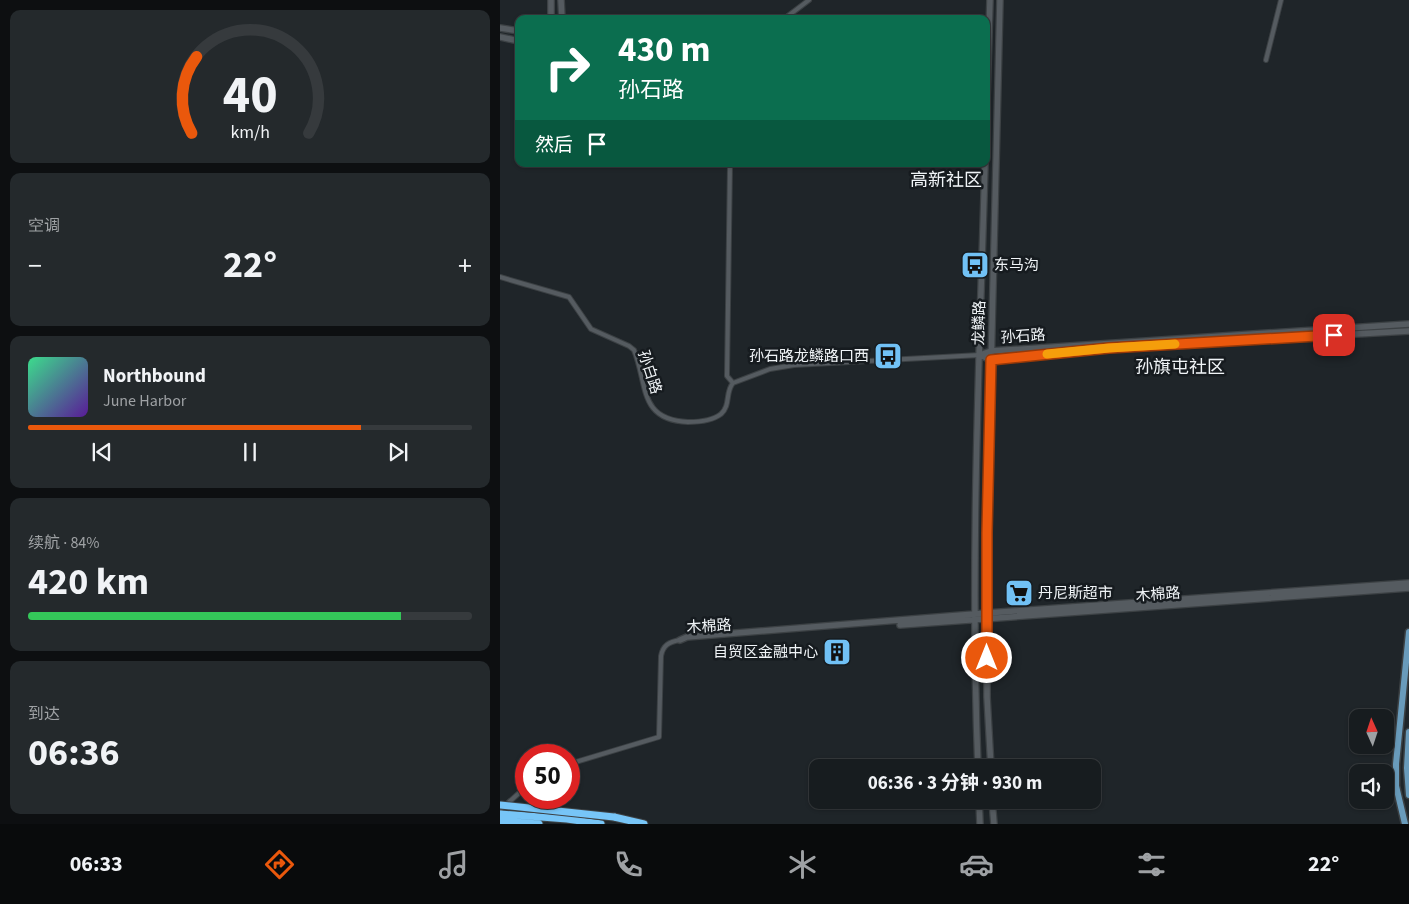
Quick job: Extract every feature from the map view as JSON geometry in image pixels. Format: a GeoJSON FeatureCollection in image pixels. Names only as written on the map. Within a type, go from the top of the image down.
{"type":"FeatureCollection","features":[{"type":"Feature","properties":{"kind":"highway"},"geometry":{"type":"LineString","coordinates":[[500,805],[614,816],[644,824]]}},
{"type":"Feature","properties":{"kind":"highway"},"geometry":{"type":"LineString","coordinates":[[500,812],[601,824]]}},
{"type":"Feature","properties":{"kind":"highway"},"geometry":{"type":"LineString","coordinates":[[500,821],[539,824]]}},
{"type":"Feature","properties":{"kind":"main road"},"geometry":{"type":"LineString","coordinates":[[551,0],[551,15]]}},
{"type":"Feature","properties":{"kind":"main road"},"geometry":{"type":"LineString","coordinates":[[561,0],[562,15]]}},
{"type":"Feature","properties":{"kind":"main road"},"geometry":{"type":"LineString","coordinates":[[990,0],[990,15]]}},
{"type":"Feature","properties":{"kind":"main road","name":"龙鳞路"},"geometry":{"type":"LineString","coordinates":[[990,759],[987,697],[987,533],[1000,0]]}},
{"type":"Feature","properties":{"kind":"main road"},"geometry":{"type":"LineString","coordinates":[[500,28],[515,30]]}},
{"type":"Feature","properties":{"kind":"main road"},"geometry":{"type":"LineString","coordinates":[[500,37],[515,40]]}},
{"type":"Feature","properties":{"kind":"main road","name":"龙鳞路"},"geometry":{"type":"LineString","coordinates":[[978,759],[975,698],[985,167]]}},
{"type":"Feature","properties":{"kind":"main road","name":"孙石路"},"geometry":{"type":"LineString","coordinates":[[980,355],[991,351],[1409,324]]}},
{"type":"Feature","properties":{"kind":"main road","name":"孙石路"},"geometry":{"type":"LineString","coordinates":[[980,355],[991,360],[1109,348],[1409,331]]}},
{"type":"Feature","properties":{"kind":"main road","name":"木棉路"},"geometry":{"type":"LineString","coordinates":[[680,640],[687,637],[976,617],[1409,583]]}},
{"type":"Feature","properties":{"kind":"main road","name":"木棉路"},"geometry":{"type":"LineString","coordinates":[[987,616],[1409,588]]}},
{"type":"Feature","properties":{"kind":"main road"},"geometry":{"type":"LineString","coordinates":[[1400,824],[1396,752],[1409,632]]}},
{"type":"Feature","properties":{"kind":"main road"},"geometry":{"type":"LineString","coordinates":[[1409,732],[1407,760],[1409,793]]}},
{"type":"Feature","properties":{"kind":"main road"},"geometry":{"type":"LineString","coordinates":[[1399,798],[1405,824]]}},
{"type":"Feature","properties":{"kind":"main road"},"geometry":{"type":"LineString","coordinates":[[979,809],[980,824]]}},
{"type":"Feature","properties":{"kind":"main road"},"geometry":{"type":"LineString","coordinates":[[993,809],[994,824]]}},
{"type":"Feature","properties":{"kind":"street"},"geometry":{"type":"LineString","coordinates":[[789,15],[809,0]]}},
{"type":"Feature","properties":{"kind":"street"},"geometry":{"type":"LineString","coordinates":[[1266,60],[1281,0]]}},
{"type":"Feature","properties":{"kind":"street"},"geometry":{"type":"LineString","coordinates":[[730,167],[728,376],[733,383],[770,368],[794,365],[980,355]]}},
{"type":"Feature","properties":{"kind":"street","name":"孙白路"},"geometry":{"type":"LineString","coordinates":[[500,277],[569,297],[591,329],[634,350],[647,400],[659,414],[685,422],[697,422],[714,418],[720,415],[728,406],[730,387],[733,383]]}},
{"type":"Feature","properties":{"kind":"street"},"geometry":{"type":"LineString","coordinates":[[580,761],[659,737],[662,649],[667,644],[680,640]]}},
{"type":"Feature","properties":{"kind":"street"},"geometry":{"type":"LineString","coordinates":[[500,812],[515,797]]}},
{"type":"Feature","properties":{"kind":"slow traffic"},"geometry":{"type":"LineString","coordinates":[[1047,354],[1175,344]]}},
{"type":"Feature","properties":{"kind":"place","name":"东马沟"},"geometry":{"type":"Point","coordinates":[975,265]}},
{"type":"Feature","properties":{"kind":"place","name":"孙石路龙鳞路口西"},"geometry":{"type":"Point","coordinates":[888,356]}},
{"type":"Feature","properties":{"kind":"place","name":"丹尼斯超市"},"geometry":{"type":"Point","coordinates":[1019,593]}},
{"type":"Feature","properties":{"kind":"place","name":"自贸区金融中心"},"geometry":{"type":"Point","coordinates":[837,652]}},
{"type":"Feature","properties":{"kind":"district","name":"高新社区"},"geometry":{"type":"Point","coordinates":[946,180]}},
{"type":"Feature","properties":{"kind":"district","name":"孙旗屯社区"},"geometry":{"type":"Point","coordinates":[1180,367]}},
{"type":"Feature","properties":{"kind":"route"},"geometry":{"type":"LineString","coordinates":[[987,658],[987,533],[991,360],[1109,348],[1334,335]]}}]}
